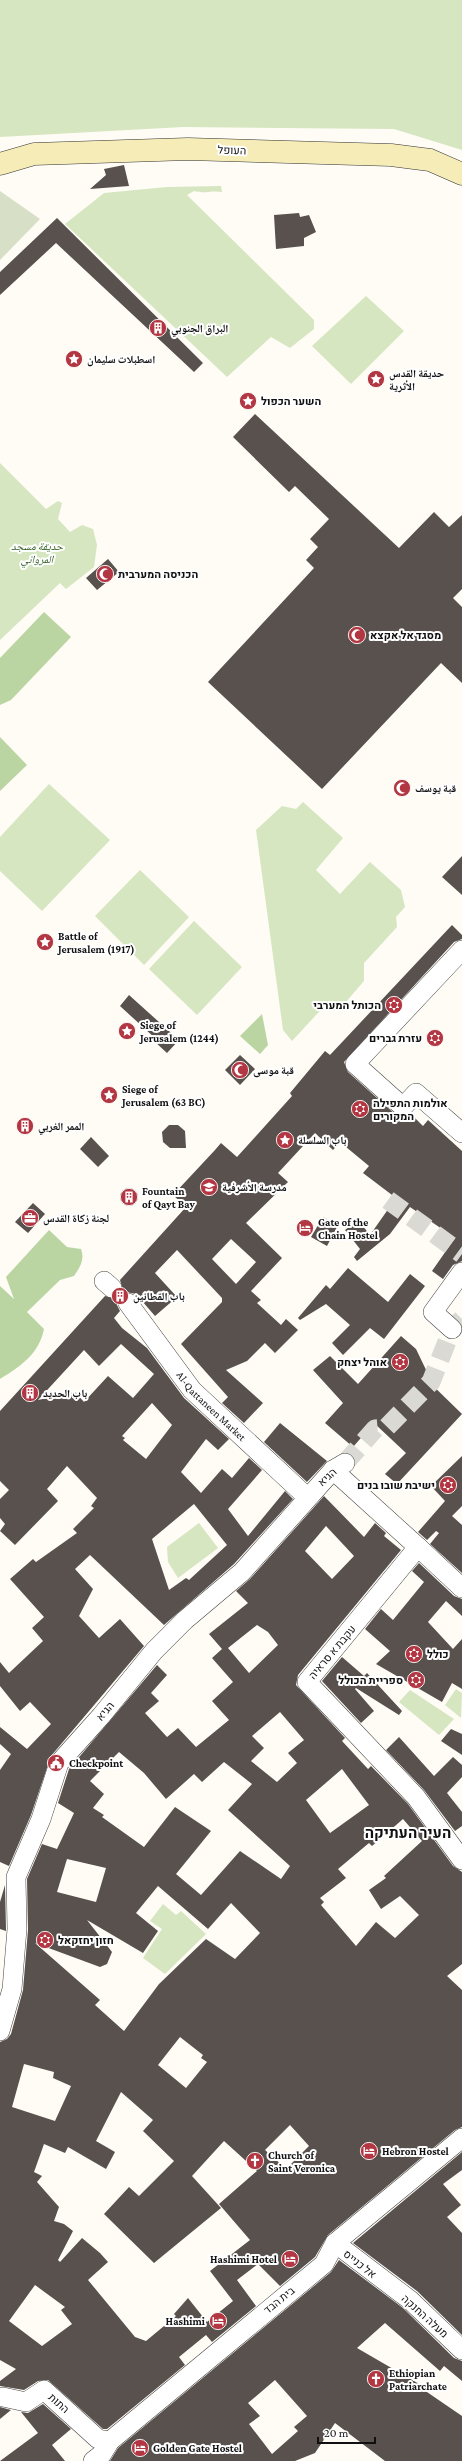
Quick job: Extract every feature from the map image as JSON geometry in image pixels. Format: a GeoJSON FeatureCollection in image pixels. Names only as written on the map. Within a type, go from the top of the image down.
{"type":"FeatureCollection","features":[{"type":"Feature","properties":{"kind":"street","name":"העופל"},"geometry":{"type":"LineString","coordinates":[[0,164],[34,154],[188,149],[391,155],[430,160],[462,174]]}},
{"type":"Feature","properties":{"kind":"street"},"geometry":{"type":"LineString","coordinates":[[462,950],[355,1064],[403,1107],[416,1093],[462,1133]]}},
{"type":"Feature","properties":{"kind":"street"},"geometry":{"type":"LineString","coordinates":[[452,1329],[432,1312],[462,1272]]}},
{"type":"Feature","properties":{"kind":"street","name":"Al-Qattaneen Market"},"geometry":{"type":"LineString","coordinates":[[128,1303],[192,1390],[307,1497]]}},
{"type":"Feature","properties":{"kind":"street","name":"הגיא"},"geometry":{"type":"LineString","coordinates":[[0,2031],[12,1989],[18,1929],[16,1877],[40,1819],[59,1763],[101,1716],[154,1651],[185,1620],[242,1572],[307,1497],[339,1467],[418,1547]]}},
{"type":"Feature","properties":{"kind":"street"},"geometry":{"type":"LineString","coordinates":[[418,1547],[462,1588]]}},
{"type":"Feature","properties":{"kind":"street","name":"עקבת א סראיה"},"geometry":{"type":"LineString","coordinates":[[418,1547],[308,1682],[416,1797],[462,1860]]}},
{"type":"Feature","properties":{"kind":"street","name":"בית הבד"},"geometry":{"type":"LineString","coordinates":[[93,2461],[102,2454],[110,2441],[324,2264],[335,2243],[462,2138]]}},
{"type":"Feature","properties":{"kind":"street","name":"אל כנייס"},"geometry":{"type":"LineString","coordinates":[[335,2243],[386,2284]]}},
{"type":"Feature","properties":{"kind":"street","name":"מעלה החנקה"},"geometry":{"type":"LineString","coordinates":[[386,2284],[410,2300],[462,2350]]}},
{"type":"Feature","properties":{"kind":"street","name":"התות"},"geometry":{"type":"LineString","coordinates":[[3,2397],[26,2402],[44,2390],[98,2439],[110,2441]]}},
{"type":"Feature","properties":{"kind":"green space"},"geometry":{"type":"Polygon","coordinates":[[[0,0],[462,0],[462,150],[394,129],[183,127],[0,137],[0,0]]]}},
{"type":"Feature","properties":{"kind":"green space"},"geometry":{"type":"Polygon","coordinates":[[[221,186],[222,192],[194,191],[187,195],[314,320],[314,329],[290,348],[271,337],[227,377],[65,224],[104,193],[167,187],[221,186]]]}},
{"type":"Feature","properties":{"kind":"green space"},"geometry":{"type":"Polygon","coordinates":[[[0,191],[40,219],[0,260],[0,191]]]}},
{"type":"Feature","properties":{"kind":"green space"},"geometry":{"type":"Polygon","coordinates":[[[366,296],[404,331],[351,384],[312,346],[366,296]]]}},
{"type":"Feature","properties":{"kind":"green space","name":"حديقة مسجد المرواني"},"geometry":{"type":"Polygon","coordinates":[[[0,463],[46,509],[58,501],[62,503],[58,519],[70,532],[82,525],[93,529],[97,545],[94,567],[66,589],[60,583],[0,640],[0,463]]]}},
{"type":"Feature","properties":{"kind":"green space"},"geometry":{"type":"Polygon","coordinates":[[[44,612],[71,637],[11,700],[0,705],[0,658],[44,612]]]}},
{"type":"Feature","properties":{"kind":"green space"},"geometry":{"type":"Polygon","coordinates":[[[0,737],[27,765],[0,791],[0,737]]]}},
{"type":"Feature","properties":{"kind":"green space"},"geometry":{"type":"Polygon","coordinates":[[[49,784],[110,840],[42,911],[0,871],[0,837],[49,784]]]}},
{"type":"Feature","properties":{"kind":"green space"},"geometry":{"type":"Polygon","coordinates":[[[303,802],[343,838],[316,870],[340,894],[370,862],[401,890],[405,907],[396,917],[397,927],[364,963],[364,981],[338,1011],[328,1002],[292,1041],[283,1030],[256,830],[282,806],[296,809],[303,802]]]}},
{"type":"Feature","properties":{"kind":"green space"},"geometry":{"type":"Polygon","coordinates":[[[140,870],[189,917],[144,965],[95,916],[140,870]]]}},
{"type":"Feature","properties":{"kind":"green space"},"geometry":{"type":"Polygon","coordinates":[[[194,921],[242,967],[197,1015],[149,969],[194,921]]]}},
{"type":"Feature","properties":{"kind":"green space"},"geometry":{"type":"Polygon","coordinates":[[[262,1014],[268,1045],[260,1054],[240,1036],[262,1014]]]}},
{"type":"Feature","properties":{"kind":"green space"},"geometry":{"type":"Polygon","coordinates":[[[49,1230],[67,1247],[81,1249],[81,1263],[74,1276],[60,1280],[27,1312],[44,1329],[42,1338],[38,1346],[22,1364],[0,1379],[0,1286],[14,1299],[6,1277],[49,1230]]]}},
{"type":"Feature","properties":{"kind":"green space"},"geometry":{"type":"Polygon","coordinates":[[[199,1523],[218,1548],[178,1578],[168,1562],[167,1547],[199,1523]]]}},
{"type":"Feature","properties":{"kind":"green space"},"geometry":{"type":"Polygon","coordinates":[[[456,1689],[462,1693],[461,1718],[445,1705],[456,1689]]]}},
{"type":"Feature","properties":{"kind":"green space"},"geometry":{"type":"Polygon","coordinates":[[[410,1690],[454,1719],[439,1735],[399,1702],[410,1690]]]}},
{"type":"Feature","properties":{"kind":"green space"},"geometry":{"type":"Polygon","coordinates":[[[163,1904],[176,1915],[181,1911],[206,1934],[165,1974],[143,1958],[162,1929],[150,1921],[163,1904]]]}},
{"type":"Feature","properties":{"kind":"building"},"geometry":{"type":"Polygon","coordinates":[[[124,165],[129,186],[90,189],[106,175],[104,169],[124,165]]]}},
{"type":"Feature","properties":{"kind":"building"},"geometry":{"type":"Polygon","coordinates":[[[299,213],[300,217],[309,215],[316,232],[304,238],[304,246],[276,249],[274,215],[299,213]]]}},
{"type":"Feature","properties":{"kind":"building","name":"البراق الجنوبي"},"geometry":{"type":"Polygon","coordinates":[[[57,218],[203,363],[194,372],[56,243],[0,295],[0,272],[57,218]]]}},
{"type":"Feature","properties":{"kind":"building","name":"מסגד אל אקצא"},"geometry":{"type":"Polygon","coordinates":[[[255,414],[399,548],[434,512],[449,527],[462,515],[462,589],[453,598],[462,607],[462,683],[441,663],[322,789],[208,682],[314,568],[306,560],[318,547],[310,539],[329,519],[295,486],[289,492],[233,437],[255,414]]]}},
{"type":"Feature","properties":{"kind":"building"},"geometry":{"type":"Polygon","coordinates":[[[108,559],[119,572],[97,590],[86,578],[108,559]]]}},
{"type":"Feature","properties":{"kind":"building"},"geometry":{"type":"Polygon","coordinates":[[[462,856],[462,895],[442,877],[462,856]]]}},
{"type":"Feature","properties":{"kind":"building"},"geometry":{"type":"Polygon","coordinates":[[[452,925],[462,935],[462,939],[454,942],[344,1062],[348,1072],[396,1115],[401,1118],[411,1114],[423,1126],[428,1120],[462,1151],[462,1261],[453,1265],[443,1279],[432,1271],[455,1238],[410,1207],[390,1234],[357,1261],[354,1257],[360,1249],[345,1230],[358,1220],[370,1235],[396,1198],[363,1173],[369,1166],[340,1142],[333,1150],[315,1133],[278,1173],[288,1182],[246,1223],[282,1258],[251,1291],[261,1300],[257,1303],[281,1325],[286,1319],[298,1330],[275,1353],[265,1343],[247,1361],[226,1370],[263,1403],[244,1423],[222,1403],[228,1397],[181,1344],[222,1302],[222,1298],[177,1250],[155,1273],[177,1297],[155,1316],[136,1294],[126,1292],[118,1298],[117,1305],[120,1311],[114,1318],[122,1328],[147,1348],[184,1398],[229,1439],[218,1450],[206,1439],[181,1472],[201,1493],[222,1469],[232,1478],[249,1458],[262,1470],[228,1509],[248,1536],[285,1491],[293,1499],[234,1564],[164,1625],[90,1555],[75,1569],[93,1589],[79,1616],[99,1638],[120,1619],[144,1646],[51,1756],[31,1815],[9,1866],[0,1862],[0,1770],[11,1754],[0,1744],[0,1727],[27,1749],[51,1724],[30,1702],[20,1711],[0,1686],[0,1662],[9,1673],[43,1641],[32,1628],[44,1617],[10,1579],[33,1559],[36,1562],[77,1533],[73,1529],[94,1508],[91,1506],[97,1498],[67,1466],[47,1489],[58,1501],[15,1545],[0,1531],[5,1524],[0,1518],[0,1499],[9,1490],[0,1481],[0,1411],[105,1296],[115,1298],[120,1295],[123,1290],[120,1280],[186,1207],[173,1195],[221,1143],[237,1157],[292,1096],[290,1093],[325,1051],[330,1055],[452,925]],[[231,1239],[212,1259],[236,1284],[256,1262],[231,1239]],[[121,1344],[99,1366],[84,1350],[38,1400],[75,1392],[84,1402],[108,1376],[133,1398],[154,1374],[121,1344]],[[152,1403],[122,1436],[125,1438],[123,1440],[146,1459],[172,1425],[152,1403]],[[194,1504],[152,1539],[169,1590],[186,1578],[189,1580],[227,1545],[194,1504]]]}},
{"type":"Feature","properties":{"kind":"building"},"geometry":{"type":"Polygon","coordinates":[[[129,995],[179,1040],[167,1053],[154,1041],[156,1039],[120,1006],[129,995]]]}},
{"type":"Feature","properties":{"kind":"building","name":"قبة موسى"},"geometry":{"type":"Polygon","coordinates":[[[240,1055],[255,1069],[240,1085],[225,1070],[240,1055]]]}},
{"type":"Feature","properties":{"kind":"building"},"geometry":{"type":"Polygon","coordinates":[[[169,1125],[178,1125],[185,1131],[186,1148],[170,1148],[163,1142],[162,1132],[169,1125]]]}},
{"type":"Feature","properties":{"kind":"building"},"geometry":{"type":"Polygon","coordinates":[[[91,1137],[109,1156],[98,1167],[80,1149],[91,1137]]]}},
{"type":"Feature","properties":{"kind":"building"},"geometry":{"type":"Polygon","coordinates":[[[129,1188],[135,1191],[138,1197],[135,1203],[129,1206],[123,1203],[120,1197],[123,1191],[129,1188]]]}},
{"type":"Feature","properties":{"kind":"building","name":"لجنة زكاة القدس"},"geometry":{"type":"Polygon","coordinates":[[[33,1203],[45,1214],[28,1233],[15,1222],[33,1203]]]}},
{"type":"Feature","properties":{"kind":"building"},"geometry":{"type":"Polygon","coordinates":[[[323,1217],[338,1225],[327,1246],[311,1237],[323,1217]]]}},
{"type":"Feature","properties":{"kind":"building"},"geometry":{"type":"Polygon","coordinates":[[[348,1268],[388,1302],[410,1274],[425,1286],[384,1339],[370,1328],[343,1355],[332,1343],[350,1325],[326,1304],[300,1320],[298,1318],[326,1285],[330,1289],[348,1268]]]}},
{"type":"Feature","properties":{"kind":"building"},"geometry":{"type":"Polygon","coordinates":[[[401,1336],[416,1349],[428,1374],[425,1378],[462,1414],[397,1484],[385,1474],[406,1453],[374,1423],[353,1447],[325,1423],[343,1403],[313,1370],[330,1356],[358,1384],[401,1336]]]}},
{"type":"Feature","properties":{"kind":"building"},"geometry":{"type":"Polygon","coordinates":[[[280,1423],[327,1461],[307,1482],[264,1442],[280,1423]]]}},
{"type":"Feature","properties":{"kind":"building"},"geometry":{"type":"Polygon","coordinates":[[[462,1456],[462,1506],[452,1516],[462,1525],[462,1573],[430,1544],[439,1533],[436,1531],[427,1540],[418,1532],[445,1501],[431,1486],[462,1456]]]}},
{"type":"Feature","properties":{"kind":"building"},"geometry":{"type":"Polygon","coordinates":[[[324,1496],[364,1537],[375,1523],[386,1533],[384,1536],[401,1550],[298,1675],[296,1685],[345,1738],[342,1741],[368,1769],[371,1766],[408,1804],[453,1866],[462,1872],[462,1964],[447,1976],[462,1990],[462,2127],[455,2130],[328,2235],[315,2257],[280,2286],[258,2264],[237,2280],[256,2306],[212,2342],[206,2335],[179,2357],[185,2365],[107,2429],[103,2429],[48,2380],[38,2381],[24,2390],[0,2386],[0,2381],[16,2369],[0,2360],[0,2042],[7,2039],[11,2034],[23,1990],[28,1930],[27,1879],[42,1844],[57,1849],[74,1813],[58,1803],[69,1769],[157,1665],[167,1675],[151,1693],[159,1701],[145,1713],[167,1737],[178,1728],[196,1747],[229,1720],[212,1701],[233,1682],[212,1658],[222,1649],[209,1634],[248,1603],[236,1591],[250,1579],[324,1496]],[[326,1526],[305,1551],[332,1579],[354,1556],[326,1526]],[[257,1625],[228,1648],[249,1673],[278,1645],[268,1632],[257,1625]],[[280,1712],[252,1736],[264,1748],[251,1761],[277,1782],[297,1763],[288,1753],[304,1740],[280,1712]],[[119,1752],[90,1781],[104,1794],[93,1808],[104,1815],[102,1817],[144,1847],[175,1807],[211,1831],[176,1874],[201,1895],[240,1851],[281,1879],[290,1866],[228,1810],[252,1784],[224,1762],[202,1782],[194,1774],[166,1799],[144,1773],[119,1752]],[[342,1769],[306,1800],[330,1833],[369,1805],[342,1769]],[[403,1819],[372,1846],[369,1843],[338,1869],[346,1878],[320,1898],[324,1902],[321,1905],[356,1946],[376,1922],[395,1938],[419,1915],[400,1896],[381,1909],[369,1890],[386,1878],[384,1876],[422,1841],[403,1819]],[[67,1859],[57,1892],[96,1902],[106,1868],[67,1859]],[[158,1886],[136,1913],[158,1931],[143,1953],[87,1920],[112,1952],[107,1964],[100,1967],[35,1943],[100,2000],[95,2005],[124,2031],[159,1984],[206,1939],[235,1959],[260,1933],[231,1903],[208,1929],[158,1886]],[[180,2037],[158,2065],[186,2088],[207,2062],[201,2058],[203,2055],[180,2037]],[[24,2064],[12,2107],[55,2121],[71,2086],[53,2078],[54,2072],[24,2064]],[[121,2092],[96,2141],[115,2152],[106,2169],[68,2147],[65,2153],[44,2144],[34,2172],[42,2176],[37,2182],[59,2207],[54,2221],[64,2224],[73,2231],[58,2260],[60,2262],[82,2238],[100,2253],[108,2262],[88,2280],[135,2337],[146,2341],[176,2316],[174,2314],[188,2298],[207,2322],[233,2301],[210,2271],[250,2240],[219,2204],[257,2171],[224,2141],[192,2176],[221,2208],[154,2263],[104,2214],[129,2187],[139,2196],[174,2161],[143,2131],[153,2120],[121,2092]],[[290,2125],[265,2150],[286,2169],[309,2146],[290,2125]],[[35,2285],[9,2321],[42,2346],[72,2324],[61,2310],[65,2307],[35,2285]]]}},
{"type":"Feature","properties":{"kind":"building"},"geometry":{"type":"Polygon","coordinates":[[[419,1563],[454,1596],[462,1599],[462,1616],[446,1601],[428,1622],[453,1649],[462,1639],[462,1689],[452,1683],[442,1702],[376,1664],[390,1651],[365,1629],[381,1609],[393,1620],[424,1582],[412,1571],[419,1563]]]}},
{"type":"Feature","properties":{"kind":"building"},"geometry":{"type":"Polygon","coordinates":[[[342,1657],[364,1676],[367,1673],[402,1711],[399,1715],[356,1688],[355,1689],[374,1711],[361,1723],[322,1681],[342,1657]]]}},
{"type":"Feature","properties":{"kind":"building"},"geometry":{"type":"Polygon","coordinates":[[[451,1729],[462,1734],[462,1755],[441,1741],[451,1729]]]}},
{"type":"Feature","properties":{"kind":"building"},"geometry":{"type":"Polygon","coordinates":[[[399,1737],[434,1776],[453,1757],[462,1765],[462,1777],[447,1793],[462,1812],[462,1826],[455,1831],[424,1790],[386,1750],[399,1737]]]}},
{"type":"Feature","properties":{"kind":"building"},"geometry":{"type":"Polygon","coordinates":[[[5,1885],[6,1931],[0,1929],[0,1902],[5,1885]]]}},
{"type":"Feature","properties":{"kind":"building"},"geometry":{"type":"Polygon","coordinates":[[[462,2152],[462,2170],[443,2184],[461,2205],[447,2217],[462,2233],[462,2335],[417,2291],[353,2243],[462,2152]]]}},
{"type":"Feature","properties":{"kind":"building"},"geometry":{"type":"Polygon","coordinates":[[[339,2260],[403,2308],[454,2358],[462,2361],[462,2381],[444,2366],[440,2371],[385,2323],[357,2348],[426,2388],[424,2390],[462,2416],[462,2461],[385,2461],[335,2423],[315,2453],[295,2461],[110,2461],[118,2448],[331,2272],[339,2260]],[[275,2380],[248,2403],[260,2416],[249,2424],[272,2454],[298,2431],[294,2427],[307,2416],[275,2380]]]}},
{"type":"Feature","properties":{"kind":"building"},"geometry":{"type":"Polygon","coordinates":[[[43,2404],[71,2429],[52,2445],[65,2461],[0,2461],[38,2433],[21,2412],[28,2413],[43,2404]]]}},
{"type":"Feature","properties":{"kind":"building"},"geometry":{"type":"Polygon","coordinates":[[[0,2407],[11,2410],[0,2419],[0,2407]]]}},
{"type":"Feature","properties":{"kind":"tunnel"},"geometry":{"type":"LineString","coordinates":[[388,1200],[462,1254]]}},
{"type":"Feature","properties":{"kind":"tunnel"},"geometry":{"type":"LineString","coordinates":[[345,1463],[375,1429],[386,1428],[431,1382],[452,1329],[462,1319]]}},
{"type":"Feature","properties":{"kind":"place","name":"البراق الجنوبي"},"geometry":{"type":"Point","coordinates":[158,328]}},
{"type":"Feature","properties":{"kind":"place","name":"اسطبلات سليمان"},"geometry":{"type":"Point","coordinates":[74,359]}},
{"type":"Feature","properties":{"kind":"place","name":"حديقة القدس الأثرية"},"geometry":{"type":"Point","coordinates":[376,379]}},
{"type":"Feature","properties":{"kind":"place","name":"השער הכפול"},"geometry":{"type":"Point","coordinates":[248,401]}},
{"type":"Feature","properties":{"kind":"place","name":"הכניסה המערבית"},"geometry":{"type":"Point","coordinates":[105,574]}},
{"type":"Feature","properties":{"kind":"place","name":"מסגד אל אקצא"},"geometry":{"type":"Point","coordinates":[357,635]}},
{"type":"Feature","properties":{"kind":"place","name":"قبة يوسف"},"geometry":{"type":"Point","coordinates":[402,788]}},
{"type":"Feature","properties":{"kind":"place","name":"Battle of Jerusalem (1917)"},"geometry":{"type":"Point","coordinates":[45,942]}},
{"type":"Feature","properties":{"kind":"place","name":"הכותל המערבי"},"geometry":{"type":"Point","coordinates":[394,1005]}},
{"type":"Feature","properties":{"kind":"place","name":"Siege of Jerusalem (1244)"},"geometry":{"type":"Point","coordinates":[127,1031]}},
{"type":"Feature","properties":{"kind":"place","name":"עזרת גברים"},"geometry":{"type":"Point","coordinates":[435,1038]}},
{"type":"Feature","properties":{"kind":"place","name":"قبة موسى"},"geometry":{"type":"Point","coordinates":[240,1070]}},
{"type":"Feature","properties":{"kind":"place","name":"Siege of Jerusalem (63 BC)"},"geometry":{"type":"Point","coordinates":[109,1095]}},
{"type":"Feature","properties":{"kind":"place","name":"אולמות התפילה המקורים"},"geometry":{"type":"Point","coordinates":[360,1109]}},
{"type":"Feature","properties":{"kind":"place","name":"الممر الغربي"},"geometry":{"type":"Point","coordinates":[25,1126]}},
{"type":"Feature","properties":{"kind":"place","name":"باب السلسلة"},"geometry":{"type":"Point","coordinates":[285,1140]}},
{"type":"Feature","properties":{"kind":"place","name":"مدرسة الأشرفية"},"geometry":{"type":"Point","coordinates":[209,1187]}},
{"type":"Feature","properties":{"kind":"place","name":"Fountain of Qayt Bay"},"geometry":{"type":"Point","coordinates":[129,1197]}},
{"type":"Feature","properties":{"kind":"place","name":"لجنة زكاة القدس"},"geometry":{"type":"Point","coordinates":[30,1218]}},
{"type":"Feature","properties":{"kind":"place","name":"Gate of the Chain Hostel"},"geometry":{"type":"Point","coordinates":[305,1228]}},
{"type":"Feature","properties":{"kind":"place","name":"باب القطانين"},"geometry":{"type":"Point","coordinates":[120,1296]}},
{"type":"Feature","properties":{"kind":"place","name":"אוהל יצחק"},"geometry":{"type":"Point","coordinates":[400,1362]}},
{"type":"Feature","properties":{"kind":"place","name":"باب الحديد"},"geometry":{"type":"Point","coordinates":[30,1393]}},
{"type":"Feature","properties":{"kind":"place","name":"ישיבת שובו בנים"},"geometry":{"type":"Point","coordinates":[448,1485]}},
{"type":"Feature","properties":{"kind":"place","name":"כולל"},"geometry":{"type":"Point","coordinates":[414,1654]}},
{"type":"Feature","properties":{"kind":"place","name":"ספריית הכולל"},"geometry":{"type":"Point","coordinates":[416,1680]}},
{"type":"Feature","properties":{"kind":"place","name":"Checkpoint"},"geometry":{"type":"Point","coordinates":[56,1763]}},
{"type":"Feature","properties":{"kind":"place","name":"חזון יחזקאל"},"geometry":{"type":"Point","coordinates":[45,1940]}},
{"type":"Feature","properties":{"kind":"place","name":"Hebron Hostel"},"geometry":{"type":"Point","coordinates":[369,2151]}},
{"type":"Feature","properties":{"kind":"place","name":"Church of Saint Veronica"},"geometry":{"type":"Point","coordinates":[255,2161]}},
{"type":"Feature","properties":{"kind":"place","name":"Hashimi Hotel"},"geometry":{"type":"Point","coordinates":[290,2259]}},
{"type":"Feature","properties":{"kind":"place","name":"Hashimi"},"geometry":{"type":"Point","coordinates":[218,2321]}},
{"type":"Feature","properties":{"kind":"place","name":"Ethiopian Patriarchate"},"geometry":{"type":"Point","coordinates":[376,2379]}},
{"type":"Feature","properties":{"kind":"place","name":"Golden Gate Hostel"},"geometry":{"type":"Point","coordinates":[140,2448]}},
{"type":"Feature","properties":{"kind":"district","name":"העיר העתיקה"},"geometry":{"type":"Point","coordinates":[408,1833]}}]}
